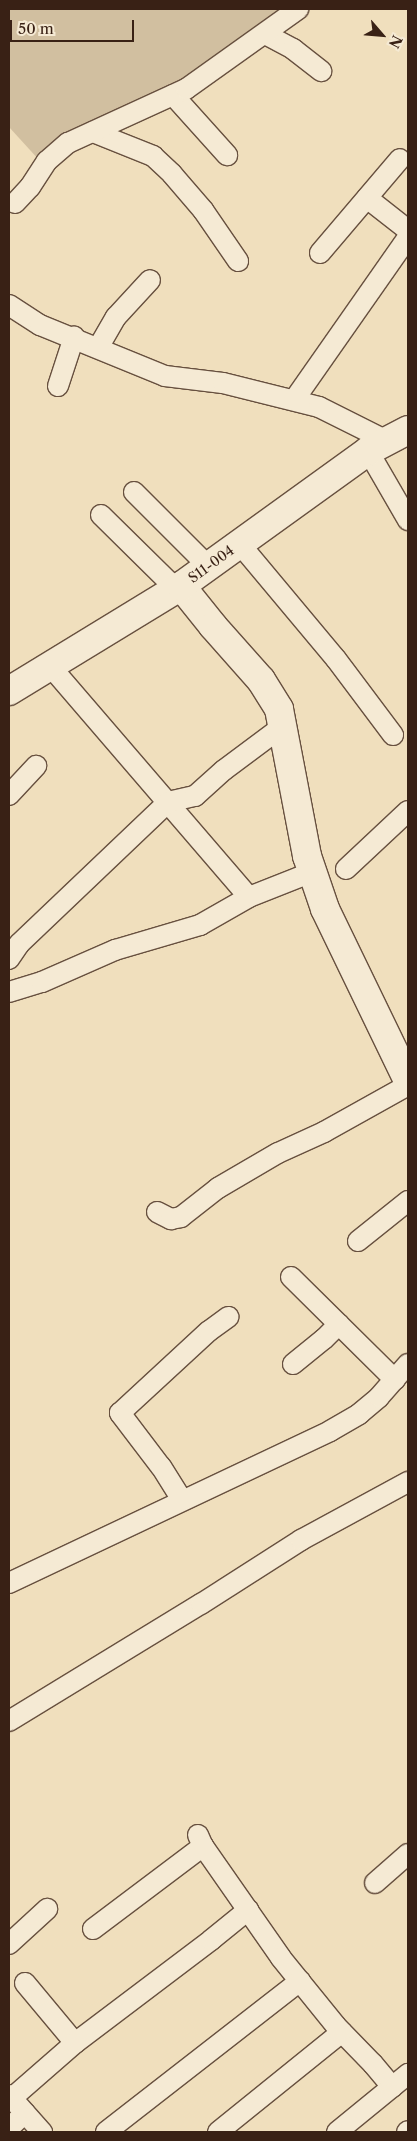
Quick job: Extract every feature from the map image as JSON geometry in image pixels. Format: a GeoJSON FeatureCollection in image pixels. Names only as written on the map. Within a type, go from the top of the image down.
{"type":"FeatureCollection","features":[{"type":"Feature","properties":{"kind":"street"},"geometry":{"type":"LineString","coordinates":[[14,203],[30,187],[47,161],[68,143],[186,89],[266,34],[298,9]]}},
{"type":"Feature","properties":{"kind":"street"},"geometry":{"type":"LineString","coordinates":[[266,34],[293,49],[321,71]]}},
{"type":"Feature","properties":{"kind":"street"},"geometry":{"type":"LineString","coordinates":[[174,95],[227,155]]}},
{"type":"Feature","properties":{"kind":"street"},"geometry":{"type":"LineString","coordinates":[[93,132],[153,156],[172,174],[203,210],[238,261]]}},
{"type":"Feature","properties":{"kind":"street"},"geometry":{"type":"LineString","coordinates":[[320,253],[400,159]]}},
{"type":"Feature","properties":{"kind":"street"},"geometry":{"type":"LineString","coordinates":[[367,198],[408,230]]}},
{"type":"Feature","properties":{"kind":"street"},"geometry":{"type":"LineString","coordinates":[[294,400],[408,237]]}},
{"type":"Feature","properties":{"kind":"street"},"geometry":{"type":"LineString","coordinates":[[98,348],[116,317],[150,280]]}},
{"type":"Feature","properties":{"kind":"street"},"geometry":{"type":"LineString","coordinates":[[9,305],[40,324],[165,376],[223,383],[319,407],[389,441],[408,520]]}},
{"type":"Feature","properties":{"kind":"street"},"geometry":{"type":"LineString","coordinates":[[58,386],[74,337]]}},
{"type":"Feature","properties":{"kind":"street","name":"S11-004"},"geometry":{"type":"LineString","coordinates":[[9,691],[179,587],[239,543],[389,441]]}},
{"type":"Feature","properties":{"kind":"street"},"geometry":{"type":"LineString","coordinates":[[134,492],[208,566]]}},
{"type":"Feature","properties":{"kind":"street"},"geometry":{"type":"LineString","coordinates":[[101,515],[179,587],[261,680],[279,709],[307,856],[325,910],[406,1071],[324,1132],[278,1153],[218,1188],[181,1217],[172,1219],[157,1212]]}},
{"type":"Feature","properties":{"kind":"street"},"geometry":{"type":"LineString","coordinates":[[239,543],[336,659],[393,735]]}},
{"type":"Feature","properties":{"kind":"street"},"geometry":{"type":"LineString","coordinates":[[51,667],[249,897]]}},
{"type":"Feature","properties":{"kind":"street"},"geometry":{"type":"LineString","coordinates":[[9,959],[19,944],[168,802],[194,796],[224,770],[283,726]]}},
{"type":"Feature","properties":{"kind":"street"},"geometry":{"type":"LineString","coordinates":[[9,795],[36,766]]}},
{"type":"Feature","properties":{"kind":"street"},"geometry":{"type":"LineString","coordinates":[[346,869],[408,811]]}},
{"type":"Feature","properties":{"kind":"street"},"geometry":{"type":"LineString","coordinates":[[9,992],[42,982],[115,950],[200,925],[249,897],[312,872]]}},
{"type":"Feature","properties":{"kind":"street"},"geometry":{"type":"LineString","coordinates":[[358,1241],[408,1201]]}},
{"type":"Feature","properties":{"kind":"street"},"geometry":{"type":"LineString","coordinates":[[291,1277],[395,1380]]}},
{"type":"Feature","properties":{"kind":"street"},"geometry":{"type":"LineString","coordinates":[[182,1500],[161,1467],[120,1413],[209,1330],[228,1317]]}},
{"type":"Feature","properties":{"kind":"street"},"geometry":{"type":"LineString","coordinates":[[293,1364],[324,1340],[339,1324]]}},
{"type":"Feature","properties":{"kind":"street"},"geometry":{"type":"LineString","coordinates":[[11,1577],[330,1431],[359,1414],[379,1397],[408,1364]]}},
{"type":"Feature","properties":{"kind":"street"},"geometry":{"type":"LineString","coordinates":[[9,1721],[201,1604],[301,1540],[408,1482]]}},
{"type":"Feature","properties":{"kind":"street"},"geometry":{"type":"LineString","coordinates":[[93,1929],[200,1841],[300,1981],[342,2032],[392,2087]]}},
{"type":"Feature","properties":{"kind":"street"},"geometry":{"type":"LineString","coordinates":[[375,1882],[408,1854]]}},
{"type":"Feature","properties":{"kind":"street"},"geometry":{"type":"LineString","coordinates":[[9,1944],[47,1909]]}},
{"type":"Feature","properties":{"kind":"street"},"geometry":{"type":"LineString","coordinates":[[9,2128],[15,2102],[75,2043],[248,1910]]}},
{"type":"Feature","properties":{"kind":"street"},"geometry":{"type":"LineString","coordinates":[[106,2132],[300,1981]]}},
{"type":"Feature","properties":{"kind":"street"},"geometry":{"type":"LineString","coordinates":[[25,1983],[75,2043]]}},
{"type":"Feature","properties":{"kind":"street"},"geometry":{"type":"LineString","coordinates":[[218,2132],[342,2032]]}},
{"type":"Feature","properties":{"kind":"street"},"geometry":{"type":"LineString","coordinates":[[337,2132],[408,2074]]}},
{"type":"Feature","properties":{"kind":"street"},"geometry":{"type":"LineString","coordinates":[[15,2102],[42,2132]]}},
{"type":"Feature","properties":{"kind":"shaded area"},"geometry":{"type":"Polygon","coordinates":[[[9,9],[284,9],[205,68],[40,161],[9,127],[9,9]]]}}]}
